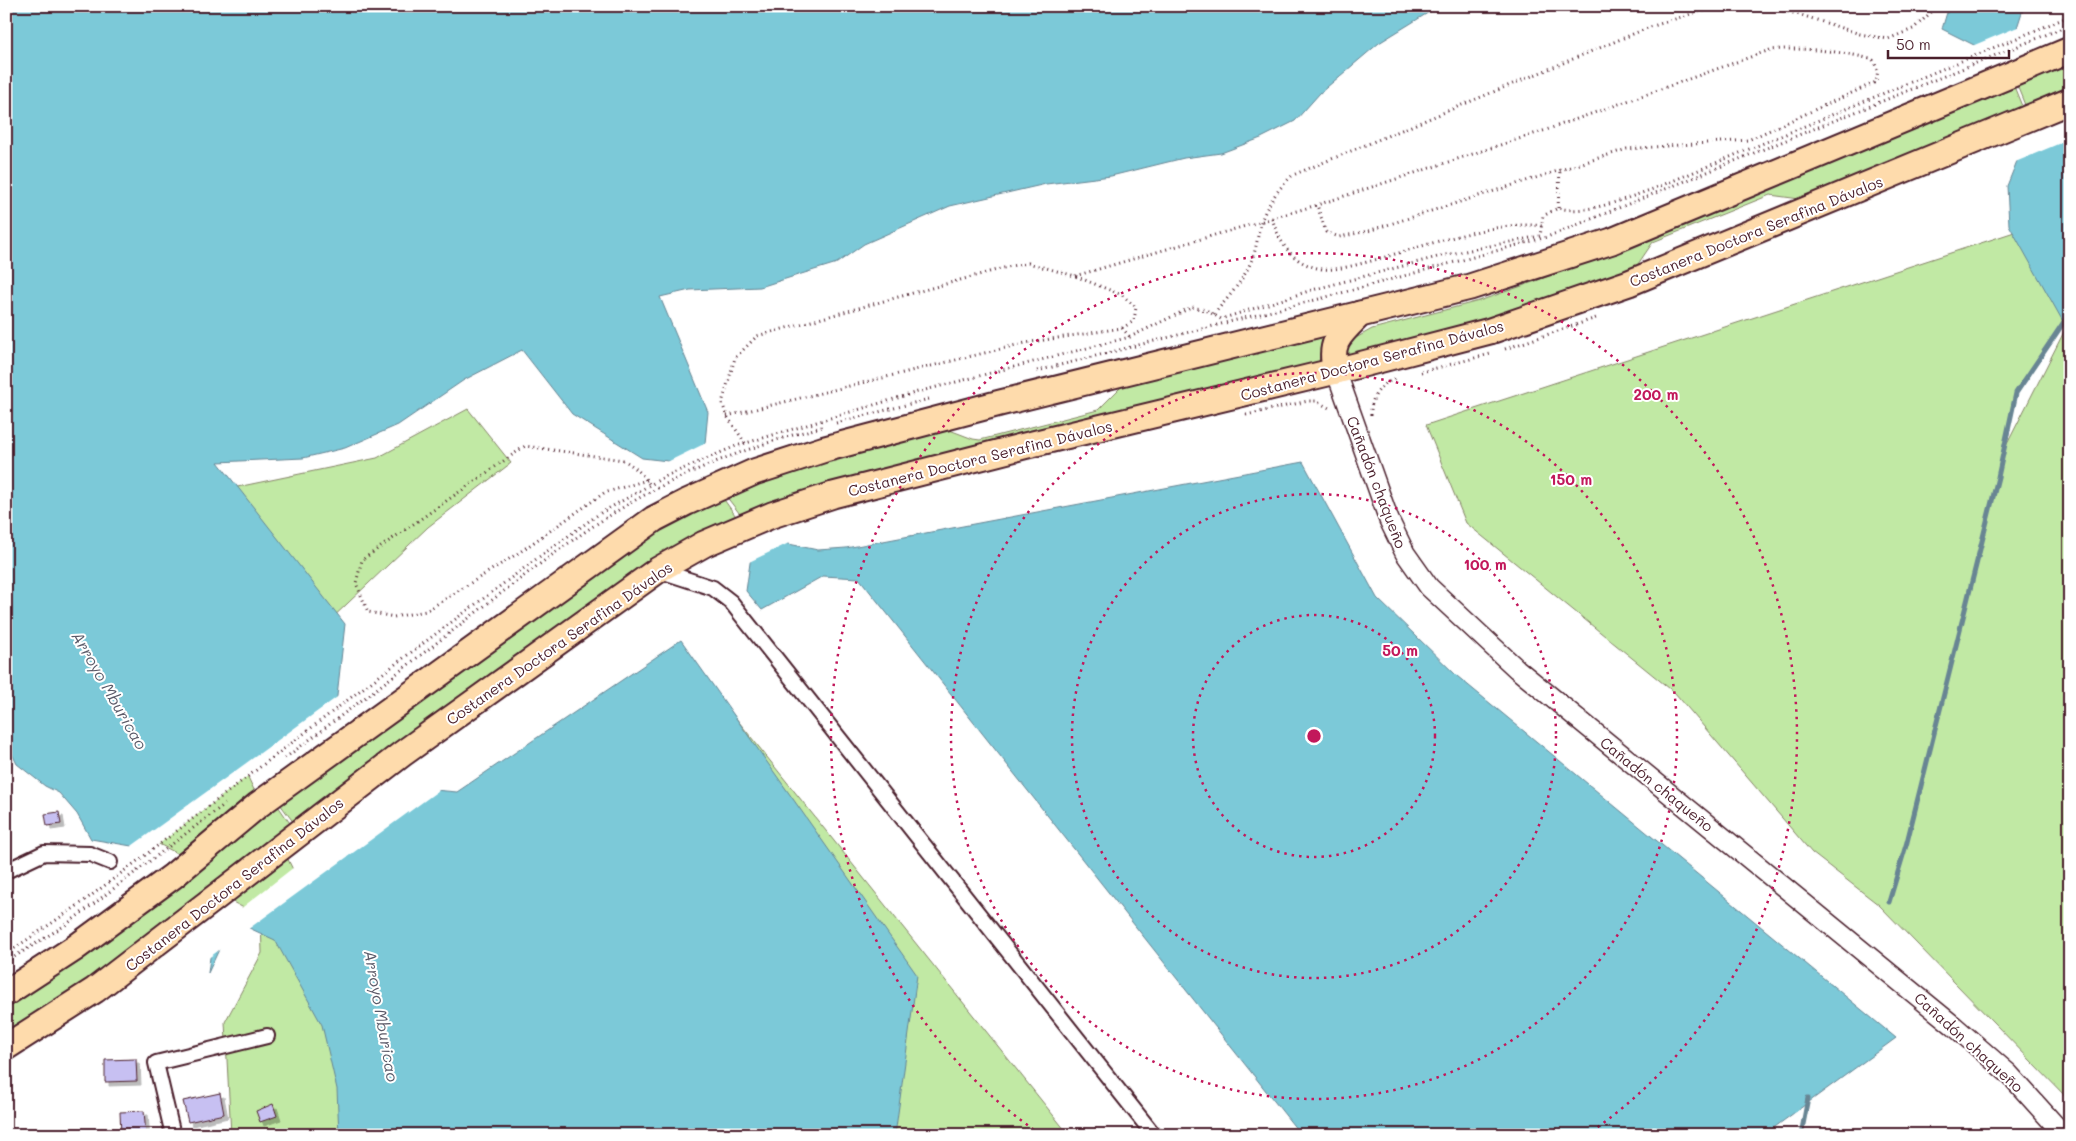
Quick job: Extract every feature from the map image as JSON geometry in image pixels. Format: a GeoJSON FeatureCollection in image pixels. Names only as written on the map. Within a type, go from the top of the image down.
{"type":"FeatureCollection","features":[{"type":"Feature","properties":{"kind":"highway"},"geometry":{"type":"LineString","coordinates":[[6,993],[75,948],[173,876],[258,806],[654,520],[687,502],[754,472],[824,449],[1000,403],[1470,287],[1612,241],[1986,72],[2037,52],[2070,50]]}},
{"type":"Feature","properties":{"kind":"highway","name":"Costanera Doctora Serafina Dávalos"},"geometry":{"type":"LineString","coordinates":[[6,1047],[95,990],[402,754],[658,570],[704,544],[772,516],[833,495],[1336,371],[1490,331],[1629,283],[2067,102]]}},
{"type":"Feature","properties":{"kind":"highway"},"geometry":{"type":"LineString","coordinates":[[1336,371],[1332,357],[1333,346],[1340,334],[1360,314]]}},
{"type":"Feature","properties":{"kind":"main road","name":"Cañadón chaqueño"},"geometry":{"type":"LineString","coordinates":[[1336,371],[1389,520],[1405,554],[1429,587],[1517,669],[1954,1026],[2008,1074],[2064,1135]]}},
{"type":"Feature","properties":{"kind":"street"},"geometry":{"type":"LineString","coordinates":[[658,570],[713,588],[730,602],[1154,1135]]}},
{"type":"Feature","properties":{"kind":"street"},"geometry":{"type":"LineString","coordinates":[[6,871],[44,853],[90,854],[110,862]]}},
{"type":"Feature","properties":{"kind":"street"},"geometry":{"type":"LineString","coordinates":[[173,1135],[156,1063],[267,1036]]}},
{"type":"Feature","properties":{"kind":"path"},"geometry":{"type":"LineString","coordinates":[[1214,314],[1232,292],[1250,264],[1258,243],[1261,222],[1281,185],[1293,175],[1650,27],[1697,12],[1736,7],[1768,8],[1798,14],[1860,34],[1888,39],[1913,30],[1938,6]]}},
{"type":"Feature","properties":{"kind":"path"},"geometry":{"type":"LineString","coordinates":[[6,954],[80,904],[362,689],[599,514],[664,477],[745,443],[921,391],[1130,337],[1192,307],[1206,310],[1222,319],[1312,290],[1445,255],[1540,236],[1543,216],[1558,208],[1570,210],[1584,209],[1620,201],[1644,192],[2070,16]]}},
{"type":"Feature","properties":{"kind":"path"},"geometry":{"type":"LineString","coordinates":[[1027,374],[1319,299],[1547,237],[2037,52],[2070,25]]}},
{"type":"Feature","properties":{"kind":"path"},"geometry":{"type":"LineString","coordinates":[[1075,276],[1317,205],[1546,130],[1770,50],[1785,48],[1857,55],[1873,60],[1878,70],[1876,82],[1748,140],[1627,149],[1368,231],[1339,237],[1326,232],[1317,205]]}},
{"type":"Feature","properties":{"kind":"path"},"geometry":{"type":"LineString","coordinates":[[1558,208],[1560,170]]}},
{"type":"Feature","properties":{"kind":"path"},"geometry":{"type":"LineString","coordinates":[[1272,218],[1276,234],[1285,249],[1303,263],[1324,269],[1360,264],[1479,232],[1516,225],[1542,226]]}},
{"type":"Feature","properties":{"kind":"path"},"geometry":{"type":"LineString","coordinates":[[727,416],[1025,343],[1122,328],[1134,321],[1136,307],[1122,295],[1075,276],[1028,263],[1011,266],[757,336],[735,358],[722,403],[727,416],[745,443]]}},
{"type":"Feature","properties":{"kind":"path"},"geometry":{"type":"LineString","coordinates":[[1122,328],[1130,337]]}},
{"type":"Feature","properties":{"kind":"path"},"geometry":{"type":"LineString","coordinates":[[835,423],[932,398]]}},
{"type":"Feature","properties":{"kind":"path"},"geometry":{"type":"LineString","coordinates":[[366,696],[556,553],[609,516],[670,482],[737,454],[826,426]]}},
{"type":"Feature","properties":{"kind":"path"},"geometry":{"type":"LineString","coordinates":[[647,480],[604,493],[517,554],[426,611],[394,617],[368,612],[356,584],[362,560],[526,446],[623,460],[636,467],[647,480],[650,485]]}},
{"type":"Feature","properties":{"kind":"path"},"geometry":{"type":"LineString","coordinates":[[6,962],[67,924],[154,858]]}},
{"type":"Feature","properties":{"kind":"green space"},"geometry":{"type":"Polygon","coordinates":[[[2070,60],[2070,94],[2027,110],[2016,83],[2070,60]]]}},
{"type":"Feature","properties":{"kind":"green space"},"geometry":{"type":"Polygon","coordinates":[[[2013,84],[2024,111],[1807,200],[1770,195],[1653,242],[1636,267],[1608,282],[1485,319],[1347,357],[1344,353],[1354,339],[1372,329],[1479,301],[1533,282],[1674,227],[2013,84]]]}},
{"type":"Feature","properties":{"kind":"green space"},"geometry":{"type":"Polygon","coordinates":[[[2048,221],[2070,313],[2016,393],[2004,450],[2070,320],[2070,1101],[1879,905],[1812,853],[1675,693],[1466,523],[1426,425],[2048,221]]]}},
{"type":"Feature","properties":{"kind":"green space"},"geometry":{"type":"Polygon","coordinates":[[[1324,336],[1319,362],[743,518],[726,496],[778,473],[947,429],[980,440],[1098,410],[1124,384],[1324,336]]]}},
{"type":"Feature","properties":{"kind":"green space"},"geometry":{"type":"Polygon","coordinates":[[[468,409],[511,463],[428,527],[328,622],[246,773],[266,815],[278,806],[294,829],[279,841],[301,886],[748,1135],[231,1135],[225,1022],[262,953],[261,917],[225,898],[113,965],[6,1036],[6,1003],[190,860],[151,840],[6,535],[377,458],[468,409]]]}},
{"type":"Feature","properties":{"kind":"green space"},"geometry":{"type":"Polygon","coordinates":[[[722,497],[738,519],[613,587],[558,626],[297,827],[280,804],[645,535],[722,497]]]}},
{"type":"Feature","properties":{"kind":"green space"},"geometry":{"type":"Polygon","coordinates":[[[687,657],[1069,1135],[767,1135],[687,657]]]}},
{"type":"Feature","properties":{"kind":"water","name":"Arroyo Mburicao"},"geometry":{"type":"Polygon","coordinates":[[[6,6],[1439,6],[1379,43],[1320,93],[1295,121],[1261,138],[1221,153],[1184,158],[1111,176],[1046,184],[950,206],[864,244],[837,263],[760,287],[690,290],[660,297],[708,412],[704,454],[686,463],[642,458],[572,414],[522,350],[464,380],[398,425],[345,448],[303,458],[218,462],[345,624],[336,705],[149,849],[91,839],[77,814],[59,793],[45,786],[17,764],[6,742],[6,6]]]}},
{"type":"Feature","properties":{"kind":"water"},"geometry":{"type":"Polygon","coordinates":[[[1949,6],[2024,6],[2014,37],[1984,50],[1942,29],[1949,6]]]}},
{"type":"Feature","properties":{"kind":"water"},"geometry":{"type":"Polygon","coordinates":[[[2054,134],[2070,140],[2070,334],[2009,225],[2007,186],[2023,146],[2054,134]]]}},
{"type":"Feature","properties":{"kind":"water"},"geometry":{"type":"Polygon","coordinates":[[[1303,462],[1377,598],[1457,676],[1896,1038],[1764,1135],[1301,1135],[859,578],[823,576],[762,610],[746,591],[752,549],[769,540],[818,550],[846,548],[1303,462]]]}},
{"type":"Feature","properties":{"kind":"water","name":"Arroyo Mburicao"},"geometry":{"type":"Polygon","coordinates":[[[681,640],[917,975],[895,1135],[339,1135],[337,1089],[322,1025],[275,940],[247,927],[223,941],[208,973],[213,934],[401,787],[457,792],[681,640]]]}},
{"type":"Feature","properties":{"kind":"pier"},"geometry":{"type":"Polygon","coordinates":[[[2020,26],[2015,40],[1985,52],[1972,46],[2020,26]]]}},
{"type":"Feature","properties":{"kind":"pier"},"geometry":{"type":"Polygon","coordinates":[[[2054,131],[2070,139],[2013,163],[2022,144],[2054,131]]]}},
{"type":"Feature","properties":{"kind":"pier"},"geometry":{"type":"Polygon","coordinates":[[[708,442],[706,455],[687,465],[665,463],[708,442]]]}},
{"type":"Feature","properties":{"kind":"pier"},"geometry":{"type":"Polygon","coordinates":[[[768,537],[791,542],[747,563],[750,547],[768,537]]]}},
{"type":"Feature","properties":{"kind":"pier"},"geometry":{"type":"Polygon","coordinates":[[[340,695],[338,707],[150,851],[129,848],[340,695]]]}},
{"type":"Feature","properties":{"kind":"pier"},"geometry":{"type":"Polygon","coordinates":[[[399,785],[442,788],[247,930],[224,943],[222,948],[207,959],[211,932],[399,785]]]}},
{"type":"Feature","properties":{"kind":"building"},"geometry":{"type":"Polygon","coordinates":[[[59,812],[61,824],[47,826],[45,814],[59,812]]]}},
{"type":"Feature","properties":{"kind":"building"},"geometry":{"type":"Polygon","coordinates":[[[136,1059],[137,1081],[105,1082],[105,1060],[136,1059]]]}},
{"type":"Feature","properties":{"kind":"building"},"geometry":{"type":"Polygon","coordinates":[[[220,1093],[224,1114],[188,1122],[183,1101],[220,1093]]]}},
{"type":"Feature","properties":{"kind":"building"},"geometry":{"type":"Polygon","coordinates":[[[273,1104],[277,1116],[260,1122],[256,1111],[273,1104]]]}},
{"type":"Feature","properties":{"kind":"building"},"geometry":{"type":"Polygon","coordinates":[[[144,1111],[146,1135],[121,1135],[120,1112],[144,1111]]]}},
{"type":"Feature","properties":{"kind":"waterway"},"geometry":{"type":"LineString","coordinates":[[1889,902],[1907,842],[1998,477],[2016,393],[2070,313]]}},
{"type":"Feature","properties":{"kind":"waterway"},"geometry":{"type":"LineString","coordinates":[[1801,1135],[1808,1098]]}}]}
